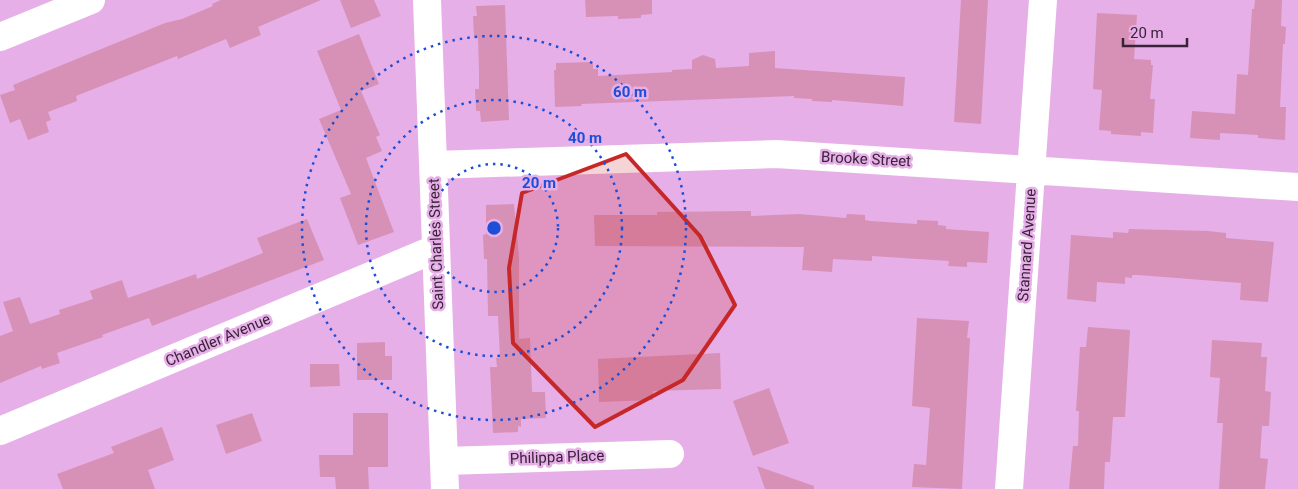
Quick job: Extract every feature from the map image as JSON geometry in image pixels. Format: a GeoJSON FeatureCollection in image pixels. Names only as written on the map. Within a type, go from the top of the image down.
{"type":"FeatureCollection","features":[{"type":"Feature","properties":{"kind":"street"},"geometry":{"type":"LineString","coordinates":[[0,37],[91,0]]}},
{"type":"Feature","properties":{"kind":"street","name":"Saint Charles Street"},"geometry":{"type":"LineString","coordinates":[[427,0],[445,489]]}},
{"type":"Feature","properties":{"kind":"street","name":"Stannard Avenue"},"geometry":{"type":"LineString","coordinates":[[1009,489],[1044,0]]}},
{"type":"Feature","properties":{"kind":"street","name":"Brooke Street"},"geometry":{"type":"LineString","coordinates":[[434,165],[776,154],[1298,187]]}},
{"type":"Feature","properties":{"kind":"street","name":"Chandler Avenue"},"geometry":{"type":"LineString","coordinates":[[0,431],[436,249]]}},
{"type":"Feature","properties":{"kind":"street","name":"Philippa Place"},"geometry":{"type":"LineString","coordinates":[[444,461],[670,454]]}},
{"type":"Feature","properties":{"kind":"highlighted area"},"geometry":{"type":"Polygon","coordinates":[[[626,154],[700,236],[735,305],[683,380],[595,427],[513,343],[509,268],[522,193],[626,154]]]}},
{"type":"Feature","properties":{"kind":"building"},"geometry":{"type":"Polygon","coordinates":[[[221,0],[321,0],[258,27],[261,35],[230,48],[226,39],[178,59],[177,56],[76,96],[77,101],[48,112],[51,120],[46,122],[49,132],[28,140],[20,119],[10,123],[0,95],[15,90],[13,85],[165,23],[182,19],[213,6],[212,4],[221,0]]]}},
{"type":"Feature","properties":{"kind":"building"},"geometry":{"type":"Polygon","coordinates":[[[340,0],[374,0],[381,16],[351,28],[340,0]]]}},
{"type":"Feature","properties":{"kind":"building"},"geometry":{"type":"Polygon","coordinates":[[[585,0],[652,0],[652,14],[641,15],[641,18],[618,19],[618,16],[586,17],[585,0]]]}},
{"type":"Feature","properties":{"kind":"building"},"geometry":{"type":"Polygon","coordinates":[[[961,0],[988,0],[981,124],[954,122],[961,0]]]}},
{"type":"Feature","properties":{"kind":"building"},"geometry":{"type":"Polygon","coordinates":[[[1255,0],[1282,0],[1281,26],[1286,27],[1285,44],[1283,44],[1280,107],[1286,107],[1285,140],[1258,138],[1258,135],[1220,133],[1220,140],[1190,138],[1192,111],[1235,114],[1237,74],[1248,75],[1252,9],[1254,9],[1255,0]]]}},
{"type":"Feature","properties":{"kind":"building"},"geometry":{"type":"Polygon","coordinates":[[[505,5],[509,120],[481,122],[480,111],[476,111],[475,89],[479,89],[478,38],[474,38],[473,16],[477,16],[476,6],[505,5]]]}},
{"type":"Feature","properties":{"kind":"building"},"geometry":{"type":"Polygon","coordinates":[[[1097,13],[1137,15],[1134,59],[1151,60],[1151,65],[1153,65],[1150,99],[1155,99],[1153,133],[1141,132],[1141,136],[1111,134],[1111,131],[1099,130],[1102,90],[1093,89],[1097,13]]]}},
{"type":"Feature","properties":{"kind":"building"},"geometry":{"type":"Polygon","coordinates":[[[359,34],[379,84],[361,91],[380,135],[376,137],[382,151],[366,158],[394,232],[358,245],[340,198],[351,194],[319,119],[341,110],[317,51],[359,34]]]}},
{"type":"Feature","properties":{"kind":"building"},"geometry":{"type":"Polygon","coordinates":[[[775,51],[775,68],[905,77],[903,106],[832,100],[832,102],[812,101],[812,99],[794,98],[794,96],[581,104],[582,106],[555,107],[554,70],[556,70],[556,63],[593,62],[593,69],[598,69],[598,76],[672,72],[672,70],[692,69],[692,60],[703,55],[715,59],[716,68],[749,66],[749,53],[775,51]]]}},
{"type":"Feature","properties":{"kind":"building"},"geometry":{"type":"Polygon","coordinates":[[[514,204],[519,257],[519,339],[530,338],[532,392],[545,392],[546,418],[521,419],[521,427],[518,426],[518,432],[493,433],[490,367],[497,367],[496,358],[500,358],[498,316],[488,316],[487,259],[484,259],[483,235],[486,234],[486,205],[514,204]]]}},
{"type":"Feature","properties":{"kind":"building"},"geometry":{"type":"Polygon","coordinates":[[[751,211],[751,216],[799,214],[846,218],[847,214],[865,215],[865,220],[870,221],[917,224],[917,220],[938,221],[938,225],[946,226],[946,229],[989,232],[987,263],[967,262],[967,267],[948,266],[949,261],[872,256],[872,261],[833,259],[832,272],[802,270],[804,247],[595,246],[594,215],[657,215],[657,212],[751,211]]]}},
{"type":"Feature","properties":{"kind":"building"},"geometry":{"type":"Polygon","coordinates":[[[307,219],[324,260],[152,326],[149,318],[102,335],[103,337],[57,353],[60,363],[42,369],[41,366],[0,383],[0,336],[13,331],[3,302],[20,297],[30,324],[60,314],[59,310],[93,299],[90,291],[122,280],[128,298],[196,274],[197,279],[263,253],[257,238],[307,219]]]}},
{"type":"Feature","properties":{"kind":"building"},"geometry":{"type":"Polygon","coordinates":[[[1129,229],[1208,231],[1226,233],[1226,238],[1274,242],[1268,302],[1240,300],[1241,283],[1138,275],[1132,275],[1132,278],[1125,277],[1125,284],[1097,282],[1096,302],[1067,299],[1071,235],[1113,238],[1113,232],[1128,233],[1129,229]]]}},
{"type":"Feature","properties":{"kind":"building"},"geometry":{"type":"Polygon","coordinates":[[[917,318],[969,321],[967,338],[970,338],[962,489],[912,487],[914,464],[926,465],[930,408],[912,406],[917,318]]]}},
{"type":"Feature","properties":{"kind":"building"},"geometry":{"type":"Polygon","coordinates":[[[1088,327],[1130,330],[1125,417],[1113,417],[1110,462],[1105,462],[1104,489],[1069,489],[1073,446],[1078,446],[1079,411],[1076,411],[1080,347],[1086,347],[1088,327]]]}},
{"type":"Feature","properties":{"kind":"building"},"geometry":{"type":"Polygon","coordinates":[[[1212,340],[1262,343],[1261,357],[1267,357],[1265,391],[1271,392],[1269,426],[1262,426],[1260,458],[1268,459],[1265,489],[1219,489],[1223,423],[1217,423],[1220,378],[1210,377],[1212,340]]]}},
{"type":"Feature","properties":{"kind":"building"},"geometry":{"type":"Polygon","coordinates":[[[385,342],[385,356],[392,356],[392,380],[357,380],[357,343],[385,342]]]}},
{"type":"Feature","properties":{"kind":"building"},"geometry":{"type":"Polygon","coordinates":[[[720,353],[721,389],[653,391],[653,400],[599,402],[598,359],[720,353]]]}},
{"type":"Feature","properties":{"kind":"building"},"geometry":{"type":"Polygon","coordinates":[[[310,364],[339,364],[340,386],[310,387],[310,364]]]}},
{"type":"Feature","properties":{"kind":"building"},"geometry":{"type":"Polygon","coordinates":[[[769,388],[789,443],[753,456],[733,401],[769,388]]]}},
{"type":"Feature","properties":{"kind":"building"},"geometry":{"type":"Polygon","coordinates":[[[252,413],[262,441],[226,454],[216,425],[252,413]]]}},
{"type":"Feature","properties":{"kind":"building"},"geometry":{"type":"Polygon","coordinates":[[[353,413],[388,413],[388,467],[368,467],[369,489],[336,489],[335,477],[320,477],[319,455],[353,455],[353,413]]]}},
{"type":"Feature","properties":{"kind":"building"},"geometry":{"type":"Polygon","coordinates":[[[162,427],[174,460],[148,470],[155,489],[63,489],[57,474],[114,453],[111,447],[162,427]]]}},
{"type":"Feature","properties":{"kind":"building"},"geometry":{"type":"Polygon","coordinates":[[[757,466],[814,486],[814,489],[765,489],[757,466]]]}}]}
